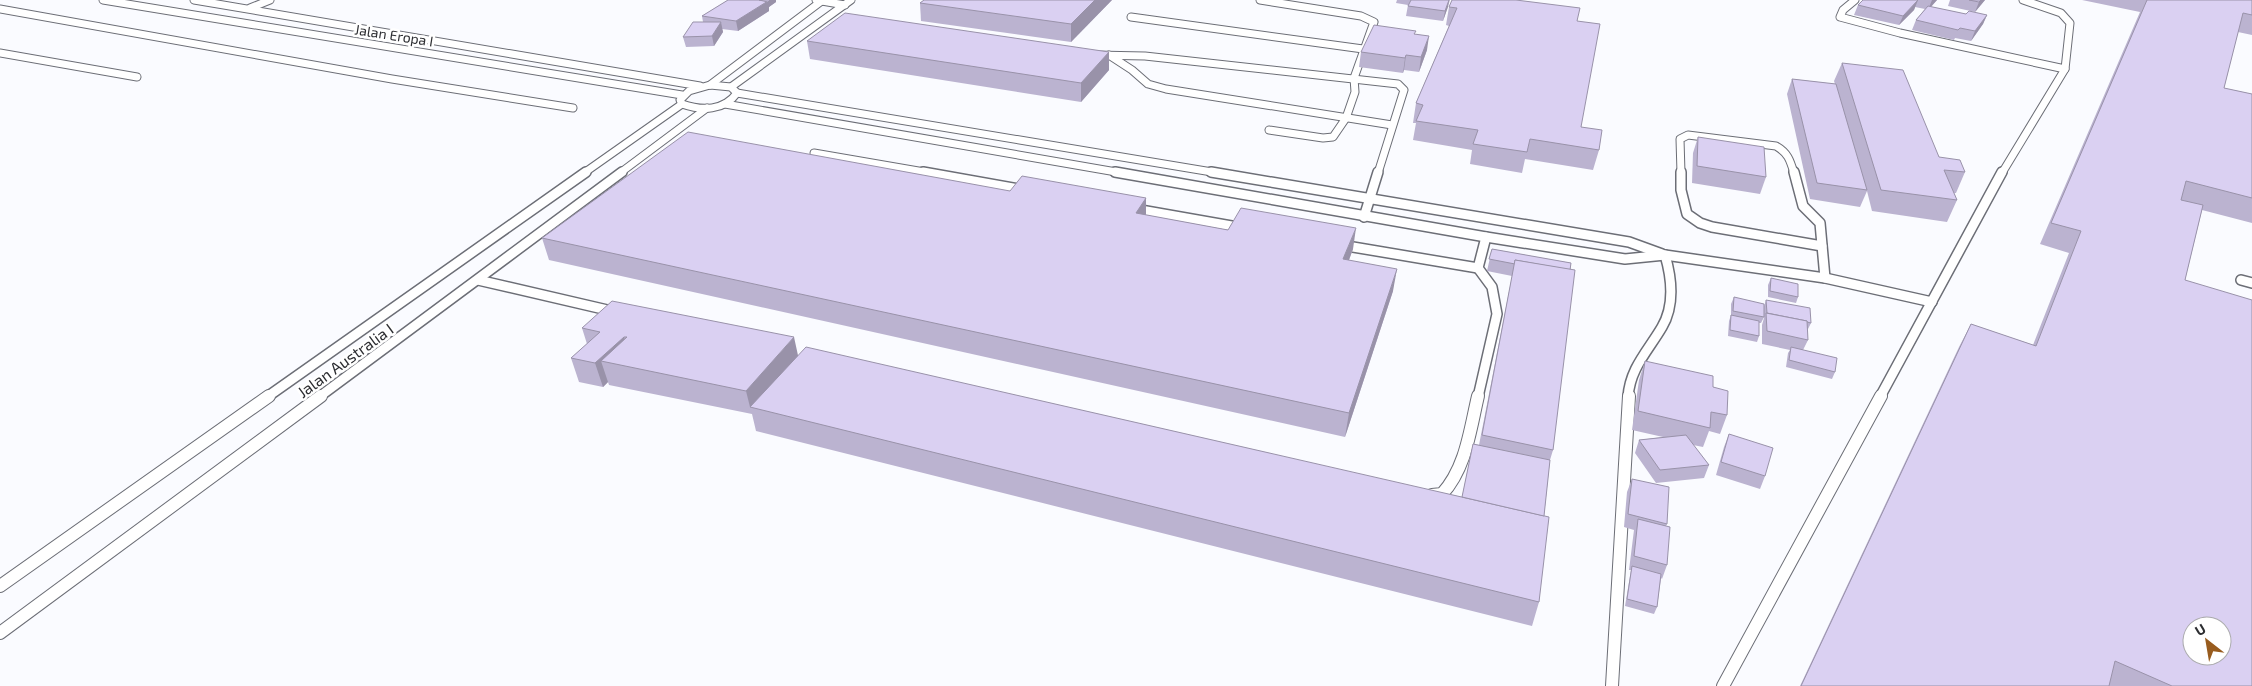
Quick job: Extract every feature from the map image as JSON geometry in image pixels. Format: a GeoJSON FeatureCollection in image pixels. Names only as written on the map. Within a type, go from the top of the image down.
{"type":"FeatureCollection","features":[{"type":"Feature","properties":{"kind":"lane","name":"Jalan Eropa I"},"geometry":{"type":"LineString","coordinates":[[103,0],[682,99]]}},
{"type":"Feature","properties":{"kind":"lane","name":"Jalan Eropa I"},"geometry":{"type":"LineString","coordinates":[[194,0],[700,86]]}},
{"type":"Feature","properties":{"kind":"lane"},"geometry":{"type":"LineString","coordinates":[[224,20],[270,0]]}},
{"type":"Feature","properties":{"kind":"lane"},"geometry":{"type":"LineString","coordinates":[[710,85],[820,0],[845,5]]}},
{"type":"Feature","properties":{"kind":"lane","name":"Jalan Australia I"},"geometry":{"type":"LineString","coordinates":[[0,586],[700,86],[710,85],[734,90],[851,0]]}},
{"type":"Feature","properties":{"kind":"lane"},"geometry":{"type":"LineString","coordinates":[[1260,0],[1361,16],[1374,22],[1354,78],[1355,92],[1346,118],[1332,137],[1269,130]]}},
{"type":"Feature","properties":{"kind":"lane"},"geometry":{"type":"LineString","coordinates":[[1855,0],[1843,10],[1840,17],[1891,31],[2064,69]]}},
{"type":"Feature","properties":{"kind":"lane"},"geometry":{"type":"LineString","coordinates":[[1723,686],[2005,167],[2064,69],[2070,22],[2061,13],[2023,0]]}},
{"type":"Feature","properties":{"kind":"lane"},"geometry":{"type":"LineString","coordinates":[[0,9],[392,79],[573,108]]}},
{"type":"Feature","properties":{"kind":"lane"},"geometry":{"type":"LineString","coordinates":[[1131,17],[1363,49]]}},
{"type":"Feature","properties":{"kind":"lane"},"geometry":{"type":"LineString","coordinates":[[0,53],[137,78]]}},
{"type":"Feature","properties":{"kind":"lane"},"geometry":{"type":"LineString","coordinates":[[1082,54],[1145,56],[1354,78],[1402,86],[1404,90],[1368,199],[1364,217]]}},
{"type":"Feature","properties":{"kind":"lane"},"geometry":{"type":"LineString","coordinates":[[1110,55],[1148,84],[1392,125]]}},
{"type":"Feature","properties":{"kind":"lane"},"geometry":{"type":"LineString","coordinates":[[734,90],[1629,242],[1665,255],[1825,278],[1932,302]]}},
{"type":"Feature","properties":{"kind":"lane","name":"Jalan Australia I"},"geometry":{"type":"LineString","coordinates":[[682,99],[692,108],[707,108],[725,104],[734,99],[734,90]]}},
{"type":"Feature","properties":{"kind":"lane"},"geometry":{"type":"LineString","coordinates":[[725,104],[1486,237],[1625,259],[1665,255]]}},
{"type":"Feature","properties":{"kind":"lane","name":"Jalan Australia I"},"geometry":{"type":"LineString","coordinates":[[0,632],[478,280],[707,108]]}},
{"type":"Feature","properties":{"kind":"lane"},"geometry":{"type":"LineString","coordinates":[[1822,246],[1712,227],[1700,223],[1687,214],[1681,190],[1680,139],[1688,135],[1719,138],[1776,146],[1785,151],[1790,159],[1803,206],[1820,223],[1825,278]]}},
{"type":"Feature","properties":{"kind":"lane"},"geometry":{"type":"LineString","coordinates":[[814,153],[1037,192]]}},
{"type":"Feature","properties":{"kind":"lane"},"geometry":{"type":"LineString","coordinates":[[1124,207],[1250,229]]}},
{"type":"Feature","properties":{"kind":"lane"},"geometry":{"type":"LineString","coordinates":[[1478,268],[1486,237]]}},
{"type":"Feature","properties":{"kind":"lane"},"geometry":{"type":"LineString","coordinates":[[1328,243],[1478,268],[1492,287],[1498,314],[1465,454],[1454,481],[1442,494],[1418,496]]}},
{"type":"Feature","properties":{"kind":"lane"},"geometry":{"type":"LineString","coordinates":[[1612,686],[1629,388],[1631,374],[1637,361],[1663,325],[1671,303],[1671,272],[1665,255]]}},
{"type":"Feature","properties":{"kind":"lane"},"geometry":{"type":"LineString","coordinates":[[478,280],[626,315]]}},
{"type":"Feature","properties":{"kind":"lane"},"geometry":{"type":"LineString","coordinates":[[2241,280],[2252,283]]}},
{"type":"Feature","properties":{"kind":"building"},"geometry":{"type":"Polygon","coordinates":[[[728,0],[768,1],[736,21],[702,16],[728,0]]]}},
{"type":"Feature","properties":{"kind":"building"},"geometry":{"type":"Polygon","coordinates":[[[924,0],[1095,0],[1071,24],[920,3],[924,0]]]}},
{"type":"Feature","properties":{"kind":"building"},"geometry":{"type":"Polygon","coordinates":[[[1411,0],[1449,0],[1445,11],[1408,6],[1411,0]]]}},
{"type":"Feature","properties":{"kind":"building"},"geometry":{"type":"Polygon","coordinates":[[[1452,0],[1516,0],[1580,8],[1577,21],[1600,24],[1581,127],[1602,130],[1599,150],[1530,139],[1527,152],[1473,144],[1478,130],[1416,121],[1423,105],[1416,103],[1457,8],[1449,7],[1452,0]]]}},
{"type":"Feature","properties":{"kind":"building"},"geometry":{"type":"Polygon","coordinates":[[[1863,0],[1918,0],[1903,16],[1858,5],[1863,0]]]}},
{"type":"Feature","properties":{"kind":"building"},"geometry":{"type":"Polygon","coordinates":[[[2147,0],[2252,0],[2252,15],[2243,13],[2224,88],[2252,94],[2252,198],[2186,181],[2181,200],[2203,205],[2185,280],[2252,300],[2252,686],[2172,686],[2115,661],[2109,686],[1801,686],[1971,324],[2036,346],[2081,231],[2051,223],[2147,0]]]}},
{"type":"Feature","properties":{"kind":"building"},"geometry":{"type":"Polygon","coordinates":[[[1928,6],[1966,14],[1969,11],[1987,15],[1975,31],[1960,28],[1958,30],[1916,20],[1928,6]]]}},
{"type":"Feature","properties":{"kind":"building"},"geometry":{"type":"Polygon","coordinates":[[[845,13],[1109,52],[1081,83],[807,41],[845,13]]]}},
{"type":"Feature","properties":{"kind":"building"},"geometry":{"type":"Polygon","coordinates":[[[693,22],[721,22],[712,36],[683,37],[693,22]]]}},
{"type":"Feature","properties":{"kind":"building"},"geometry":{"type":"Polygon","coordinates":[[[1374,25],[1416,31],[1414,34],[1429,36],[1421,57],[1406,55],[1405,58],[1361,52],[1374,25]]]}},
{"type":"Feature","properties":{"kind":"building"},"geometry":{"type":"Polygon","coordinates":[[[1842,63],[1903,70],[1939,157],[1960,160],[1965,172],[1944,170],[1957,200],[1881,190],[1842,63]]]}},
{"type":"Feature","properties":{"kind":"building"},"geometry":{"type":"Polygon","coordinates":[[[1792,79],[1836,84],[1867,190],[1817,183],[1792,79]]]}},
{"type":"Feature","properties":{"kind":"building"},"geometry":{"type":"Polygon","coordinates":[[[688,132],[1010,191],[1022,176],[1146,198],[1136,213],[1228,230],[1241,208],[1356,228],[1343,259],[1397,269],[1349,413],[542,238],[688,132]]]}},
{"type":"Feature","properties":{"kind":"building"},"geometry":{"type":"Polygon","coordinates":[[[1698,137],[1764,147],[1766,177],[1697,166],[1698,137]]]}},
{"type":"Feature","properties":{"kind":"building"},"geometry":{"type":"Polygon","coordinates":[[[1492,249],[1571,263],[1570,270],[1515,260],[1515,264],[1489,259],[1492,249]]]}},
{"type":"Feature","properties":{"kind":"building"},"geometry":{"type":"Polygon","coordinates":[[[1515,260],[1575,270],[1553,450],[1482,435],[1515,260]]]}},
{"type":"Feature","properties":{"kind":"building"},"geometry":{"type":"Polygon","coordinates":[[[1771,278],[1798,284],[1798,297],[1770,291],[1771,278]]]}},
{"type":"Feature","properties":{"kind":"building"},"geometry":{"type":"Polygon","coordinates":[[[1734,297],[1764,304],[1764,317],[1733,311],[1734,297]]]}},
{"type":"Feature","properties":{"kind":"building"},"geometry":{"type":"Polygon","coordinates":[[[1766,300],[1810,308],[1811,323],[1767,313],[1766,300]]]}},
{"type":"Feature","properties":{"kind":"building"},"geometry":{"type":"Polygon","coordinates":[[[612,301],[794,337],[746,391],[601,361],[627,337],[624,337],[595,363],[571,358],[600,332],[582,328],[612,301]]]}},
{"type":"Feature","properties":{"kind":"building"},"geometry":{"type":"Polygon","coordinates":[[[1766,313],[1807,321],[1808,340],[1767,331],[1766,313]]]}},
{"type":"Feature","properties":{"kind":"building"},"geometry":{"type":"Polygon","coordinates":[[[1731,315],[1759,321],[1759,336],[1730,330],[1731,315]]]}},
{"type":"Feature","properties":{"kind":"building"},"geometry":{"type":"Polygon","coordinates":[[[806,347],[1549,517],[1539,602],[750,407],[806,347]]]}},
{"type":"Feature","properties":{"kind":"building"},"geometry":{"type":"Polygon","coordinates":[[[1791,347],[1837,358],[1835,372],[1789,360],[1791,347]]]}},
{"type":"Feature","properties":{"kind":"building"},"geometry":{"type":"Polygon","coordinates":[[[1645,361],[1713,376],[1713,387],[1728,391],[1727,415],[1711,412],[1710,428],[1638,411],[1645,361]]]}},
{"type":"Feature","properties":{"kind":"building"},"geometry":{"type":"Polygon","coordinates":[[[1729,434],[1773,448],[1765,476],[1721,462],[1729,434]]]}},
{"type":"Feature","properties":{"kind":"building"},"geometry":{"type":"Polygon","coordinates":[[[1686,435],[1709,465],[1660,470],[1639,440],[1686,435]]]}},
{"type":"Feature","properties":{"kind":"building"},"geometry":{"type":"Polygon","coordinates":[[[1473,444],[1550,460],[1544,516],[1462,497],[1473,444]]]}},
{"type":"Feature","properties":{"kind":"building"},"geometry":{"type":"Polygon","coordinates":[[[1632,479],[1669,487],[1667,524],[1628,514],[1632,479]]]}},
{"type":"Feature","properties":{"kind":"building"},"geometry":{"type":"Polygon","coordinates":[[[1638,519],[1670,527],[1667,565],[1634,556],[1638,519]]]}},
{"type":"Feature","properties":{"kind":"building"},"geometry":{"type":"Polygon","coordinates":[[[1632,566],[1661,574],[1657,607],[1627,599],[1632,566]]]}}]}
